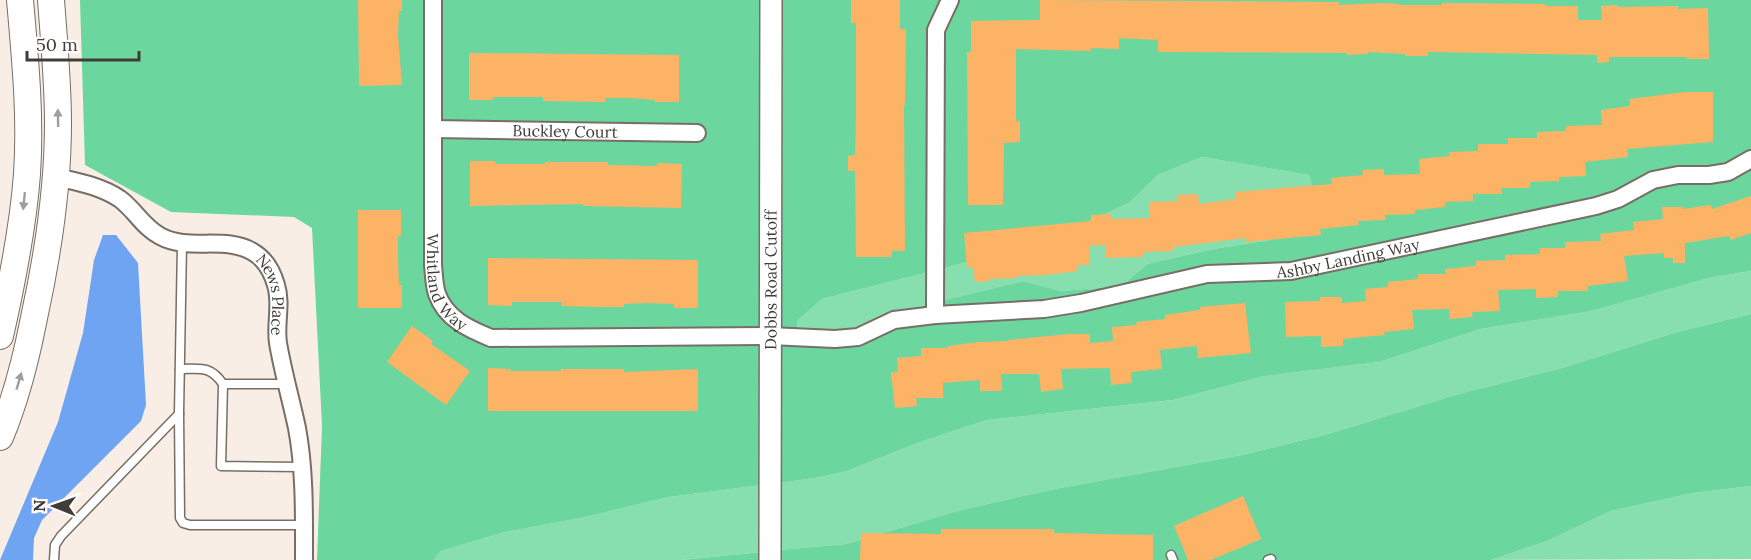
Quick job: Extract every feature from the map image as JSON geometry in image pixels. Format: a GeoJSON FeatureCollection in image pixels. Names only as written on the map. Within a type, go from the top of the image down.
{"type":"FeatureCollection","features":[{"type":"Feature","properties":{"kind":"main road"},"geometry":{"type":"LineString","coordinates":[[0,336],[21,230],[27,173],[28,122],[21,0]]}},
{"type":"Feature","properties":{"kind":"main road"},"geometry":{"type":"LineString","coordinates":[[0,437],[10,414],[27,354],[50,238],[56,177],[57,89],[51,0]]}},
{"type":"Feature","properties":{"kind":"main road"},"geometry":{"type":"LineString","coordinates":[[24,47],[37,58],[40,165],[56,177]]}},
{"type":"Feature","properties":{"kind":"street","name":"Whitland Way"},"geometry":{"type":"LineString","coordinates":[[433,0],[433,265],[437,294],[448,312],[465,327],[491,338],[770,336]]}},
{"type":"Feature","properties":{"kind":"street","name":"Dobbs Road Cutoff"},"geometry":{"type":"LineString","coordinates":[[770,560],[771,0]]}},
{"type":"Feature","properties":{"kind":"street"},"geometry":{"type":"LineString","coordinates":[[935,315],[936,30],[950,0]]}},
{"type":"Feature","properties":{"kind":"street","name":"Buckley Court"},"geometry":{"type":"LineString","coordinates":[[433,129],[697,133]]}},
{"type":"Feature","properties":{"kind":"street","name":"Ashby Landing Way"},"geometry":{"type":"LineString","coordinates":[[770,336],[835,339],[858,337],[894,320],[935,315],[1044,309],[1081,303],[1207,274],[1291,271],[1596,206],[1618,199],[1653,180],[1678,175],[1709,175],[1728,171],[1751,159]]}},
{"type":"Feature","properties":{"kind":"street","name":"News Place"},"geometry":{"type":"LineString","coordinates":[[56,177],[100,188],[120,199],[138,219],[172,242],[240,246],[264,260],[271,271],[279,297],[278,340],[297,429],[301,467],[304,560]]}},
{"type":"Feature","properties":{"kind":"lane"},"geometry":{"type":"LineString","coordinates":[[182,243],[180,518],[183,523],[190,525],[304,525]]}},
{"type":"Feature","properties":{"kind":"lane"},"geometry":{"type":"LineString","coordinates":[[180,369],[209,369],[215,372],[223,384],[221,466],[301,467]]}},
{"type":"Feature","properties":{"kind":"lane"},"geometry":{"type":"LineString","coordinates":[[223,384],[286,384]]}},
{"type":"Feature","properties":{"kind":"lane"},"geometry":{"type":"LineString","coordinates":[[54,560],[55,544],[61,536],[179,414]]}},
{"type":"Feature","properties":{"kind":"green space"},"geometry":{"type":"Polygon","coordinates":[[[80,0],[762,0],[762,485],[669,497],[581,518],[505,532],[441,551],[434,560],[317,560],[322,426],[312,228],[294,217],[171,212],[85,165],[80,0]]]}},
{"type":"Feature","properties":{"kind":"green space"},"geometry":{"type":"Polygon","coordinates":[[[779,0],[1751,0],[1751,271],[1709,278],[1592,311],[1481,329],[1379,362],[1265,376],[1173,400],[987,420],[923,441],[847,471],[780,483],[779,0]],[[1202,157],[1158,175],[1129,203],[1043,243],[822,299],[797,321],[798,344],[811,344],[925,305],[1023,281],[1061,291],[1121,286],[1147,264],[1213,249],[1270,240],[1293,215],[1315,197],[1309,175],[1202,157]]]}},
{"type":"Feature","properties":{"kind":"green space"},"geometry":{"type":"Polygon","coordinates":[[[1202,157],[1309,175],[1315,197],[1293,215],[1270,240],[1213,249],[1147,264],[1121,286],[1061,291],[1023,281],[925,305],[811,344],[798,344],[797,321],[822,299],[1043,243],[1129,203],[1158,175],[1202,157]]]}},
{"type":"Feature","properties":{"kind":"green space"},"geometry":{"type":"Polygon","coordinates":[[[1751,271],[1751,314],[1677,332],[1562,368],[1455,395],[1328,434],[1242,455],[1049,490],[957,511],[846,544],[779,550],[780,483],[847,471],[923,441],[987,420],[1173,400],[1265,376],[1379,362],[1481,329],[1592,311],[1709,278],[1751,271]]]}},
{"type":"Feature","properties":{"kind":"green space"},"geometry":{"type":"Polygon","coordinates":[[[1751,314],[1751,486],[1693,493],[1611,511],[1547,541],[1491,560],[779,560],[779,550],[846,544],[957,511],[1049,490],[1242,455],[1328,434],[1455,395],[1562,368],[1677,332],[1751,314]]]}},
{"type":"Feature","properties":{"kind":"green space"},"geometry":{"type":"Polygon","coordinates":[[[762,485],[762,552],[681,560],[434,560],[441,551],[505,532],[581,518],[669,497],[762,485]]]}},
{"type":"Feature","properties":{"kind":"green space"},"geometry":{"type":"Polygon","coordinates":[[[1751,486],[1751,559],[1491,560],[1547,541],[1611,511],[1693,493],[1751,486]]]}},
{"type":"Feature","properties":{"kind":"green space"},"geometry":{"type":"Polygon","coordinates":[[[762,552],[762,560],[681,560],[762,552]]]}},
{"type":"Feature","properties":{"kind":"water"},"geometry":{"type":"Polygon","coordinates":[[[103,235],[116,235],[138,263],[146,405],[141,421],[42,520],[34,538],[33,560],[0,560],[58,422],[83,333],[94,260],[103,235]]]}},
{"type":"Feature","properties":{"kind":"building"},"geometry":{"type":"Polygon","coordinates":[[[358,0],[402,0],[398,35],[402,85],[359,86],[358,0]]]}},
{"type":"Feature","properties":{"kind":"building"},"geometry":{"type":"Polygon","coordinates":[[[851,0],[900,0],[900,29],[906,29],[905,251],[892,251],[892,257],[856,257],[855,171],[848,171],[848,156],[855,155],[856,118],[856,23],[851,23],[851,0]]]}},
{"type":"Feature","properties":{"kind":"building"},"geometry":{"type":"Polygon","coordinates":[[[1040,0],[1339,2],[1339,5],[1545,4],[1545,6],[1578,6],[1578,20],[1602,20],[1601,6],[1708,8],[1709,59],[1609,57],[1609,62],[1597,63],[1597,55],[1428,52],[1428,56],[1405,56],[1405,54],[1368,52],[1368,54],[1347,55],[1347,53],[1158,52],[1158,40],[1119,38],[1119,49],[1091,48],[1091,51],[1016,49],[1016,121],[1020,121],[1020,142],[1004,143],[1003,205],[968,205],[967,52],[971,52],[971,21],[1040,20],[1040,0]]]}},
{"type":"Feature","properties":{"kind":"building"},"geometry":{"type":"Polygon","coordinates":[[[469,53],[679,55],[679,102],[655,102],[655,100],[630,98],[605,98],[605,102],[543,101],[543,97],[493,97],[493,100],[469,100],[469,53]]]}},
{"type":"Feature","properties":{"kind":"building"},"geometry":{"type":"Polygon","coordinates":[[[1684,92],[1713,92],[1713,142],[1627,149],[1628,157],[1585,162],[1586,176],[1559,177],[1559,181],[1530,182],[1530,188],[1501,188],[1502,194],[1473,194],[1473,201],[1445,202],[1445,207],[1415,210],[1415,214],[1385,215],[1385,220],[1358,221],[1359,225],[1320,229],[1321,235],[1246,242],[1246,238],[1173,247],[1173,251],[1144,252],[1144,257],[1106,258],[1105,245],[1089,246],[1089,265],[1077,265],[1078,271],[990,279],[990,281],[975,282],[973,268],[967,268],[964,233],[1091,221],[1091,215],[1112,214],[1112,219],[1149,218],[1149,202],[1177,201],[1177,195],[1198,194],[1199,204],[1236,199],[1235,192],[1332,184],[1331,178],[1363,175],[1362,170],[1384,169],[1384,175],[1420,174],[1419,159],[1450,156],[1449,152],[1478,151],[1478,144],[1508,144],[1508,138],[1537,138],[1537,132],[1566,131],[1566,126],[1602,125],[1601,110],[1630,106],[1630,99],[1684,92]]]}},
{"type":"Feature","properties":{"kind":"building"},"geometry":{"type":"Polygon","coordinates":[[[470,161],[495,161],[495,164],[608,162],[608,165],[657,166],[657,163],[682,164],[681,208],[583,206],[583,204],[470,206],[470,161]]]}},
{"type":"Feature","properties":{"kind":"building"},"geometry":{"type":"Polygon","coordinates":[[[1751,196],[1751,233],[1731,240],[1729,236],[1685,243],[1685,263],[1673,263],[1673,258],[1664,258],[1664,253],[1624,256],[1628,281],[1588,286],[1588,291],[1558,291],[1558,297],[1536,298],[1536,289],[1498,290],[1500,311],[1472,312],[1473,317],[1450,319],[1449,309],[1412,310],[1414,329],[1384,332],[1385,335],[1343,339],[1343,346],[1321,347],[1321,336],[1286,337],[1285,302],[1320,301],[1320,297],[1342,297],[1342,303],[1366,301],[1365,289],[1388,287],[1388,282],[1418,279],[1418,274],[1446,274],[1445,269],[1476,266],[1476,261],[1505,260],[1505,255],[1540,254],[1540,248],[1565,248],[1565,242],[1601,241],[1600,234],[1634,230],[1633,222],[1663,219],[1662,207],[1683,207],[1683,209],[1711,205],[1712,209],[1751,196]]]}},
{"type":"Feature","properties":{"kind":"building"},"geometry":{"type":"Polygon","coordinates":[[[358,210],[401,210],[398,260],[399,285],[402,285],[402,308],[358,308],[358,210]]]}},
{"type":"Feature","properties":{"kind":"building"},"geometry":{"type":"Polygon","coordinates":[[[488,258],[698,260],[698,308],[674,308],[674,304],[647,303],[624,304],[624,307],[562,306],[562,302],[512,302],[512,306],[488,305],[488,258]]]}},
{"type":"Feature","properties":{"kind":"building"},"geometry":{"type":"Polygon","coordinates":[[[1245,303],[1251,353],[1198,358],[1197,346],[1160,350],[1162,369],[1131,372],[1132,383],[1111,385],[1110,368],[1061,369],[1063,389],[1041,392],[1039,374],[1001,374],[1002,391],[980,391],[980,380],[943,383],[943,398],[916,398],[917,406],[895,408],[891,372],[898,372],[897,358],[921,356],[921,348],[948,348],[948,346],[979,342],[1068,334],[1090,334],[1090,343],[1113,341],[1112,327],[1165,319],[1165,315],[1200,310],[1200,307],[1245,303]]]}},
{"type":"Feature","properties":{"kind":"building"},"geometry":{"type":"Polygon","coordinates":[[[412,326],[433,341],[431,344],[470,371],[446,405],[387,362],[412,326]]]}},
{"type":"Feature","properties":{"kind":"building"},"geometry":{"type":"Polygon","coordinates":[[[488,368],[510,369],[510,371],[624,369],[624,372],[698,369],[698,411],[488,411],[488,368]]]}},
{"type":"Feature","properties":{"kind":"building"},"geometry":{"type":"Polygon","coordinates":[[[1243,496],[1261,539],[1211,560],[1188,560],[1174,526],[1243,496]]]}},
{"type":"Feature","properties":{"kind":"building"},"geometry":{"type":"Polygon","coordinates":[[[941,529],[1054,529],[1054,533],[1153,535],[1153,560],[860,560],[861,533],[941,534],[941,529]]]}}]}
